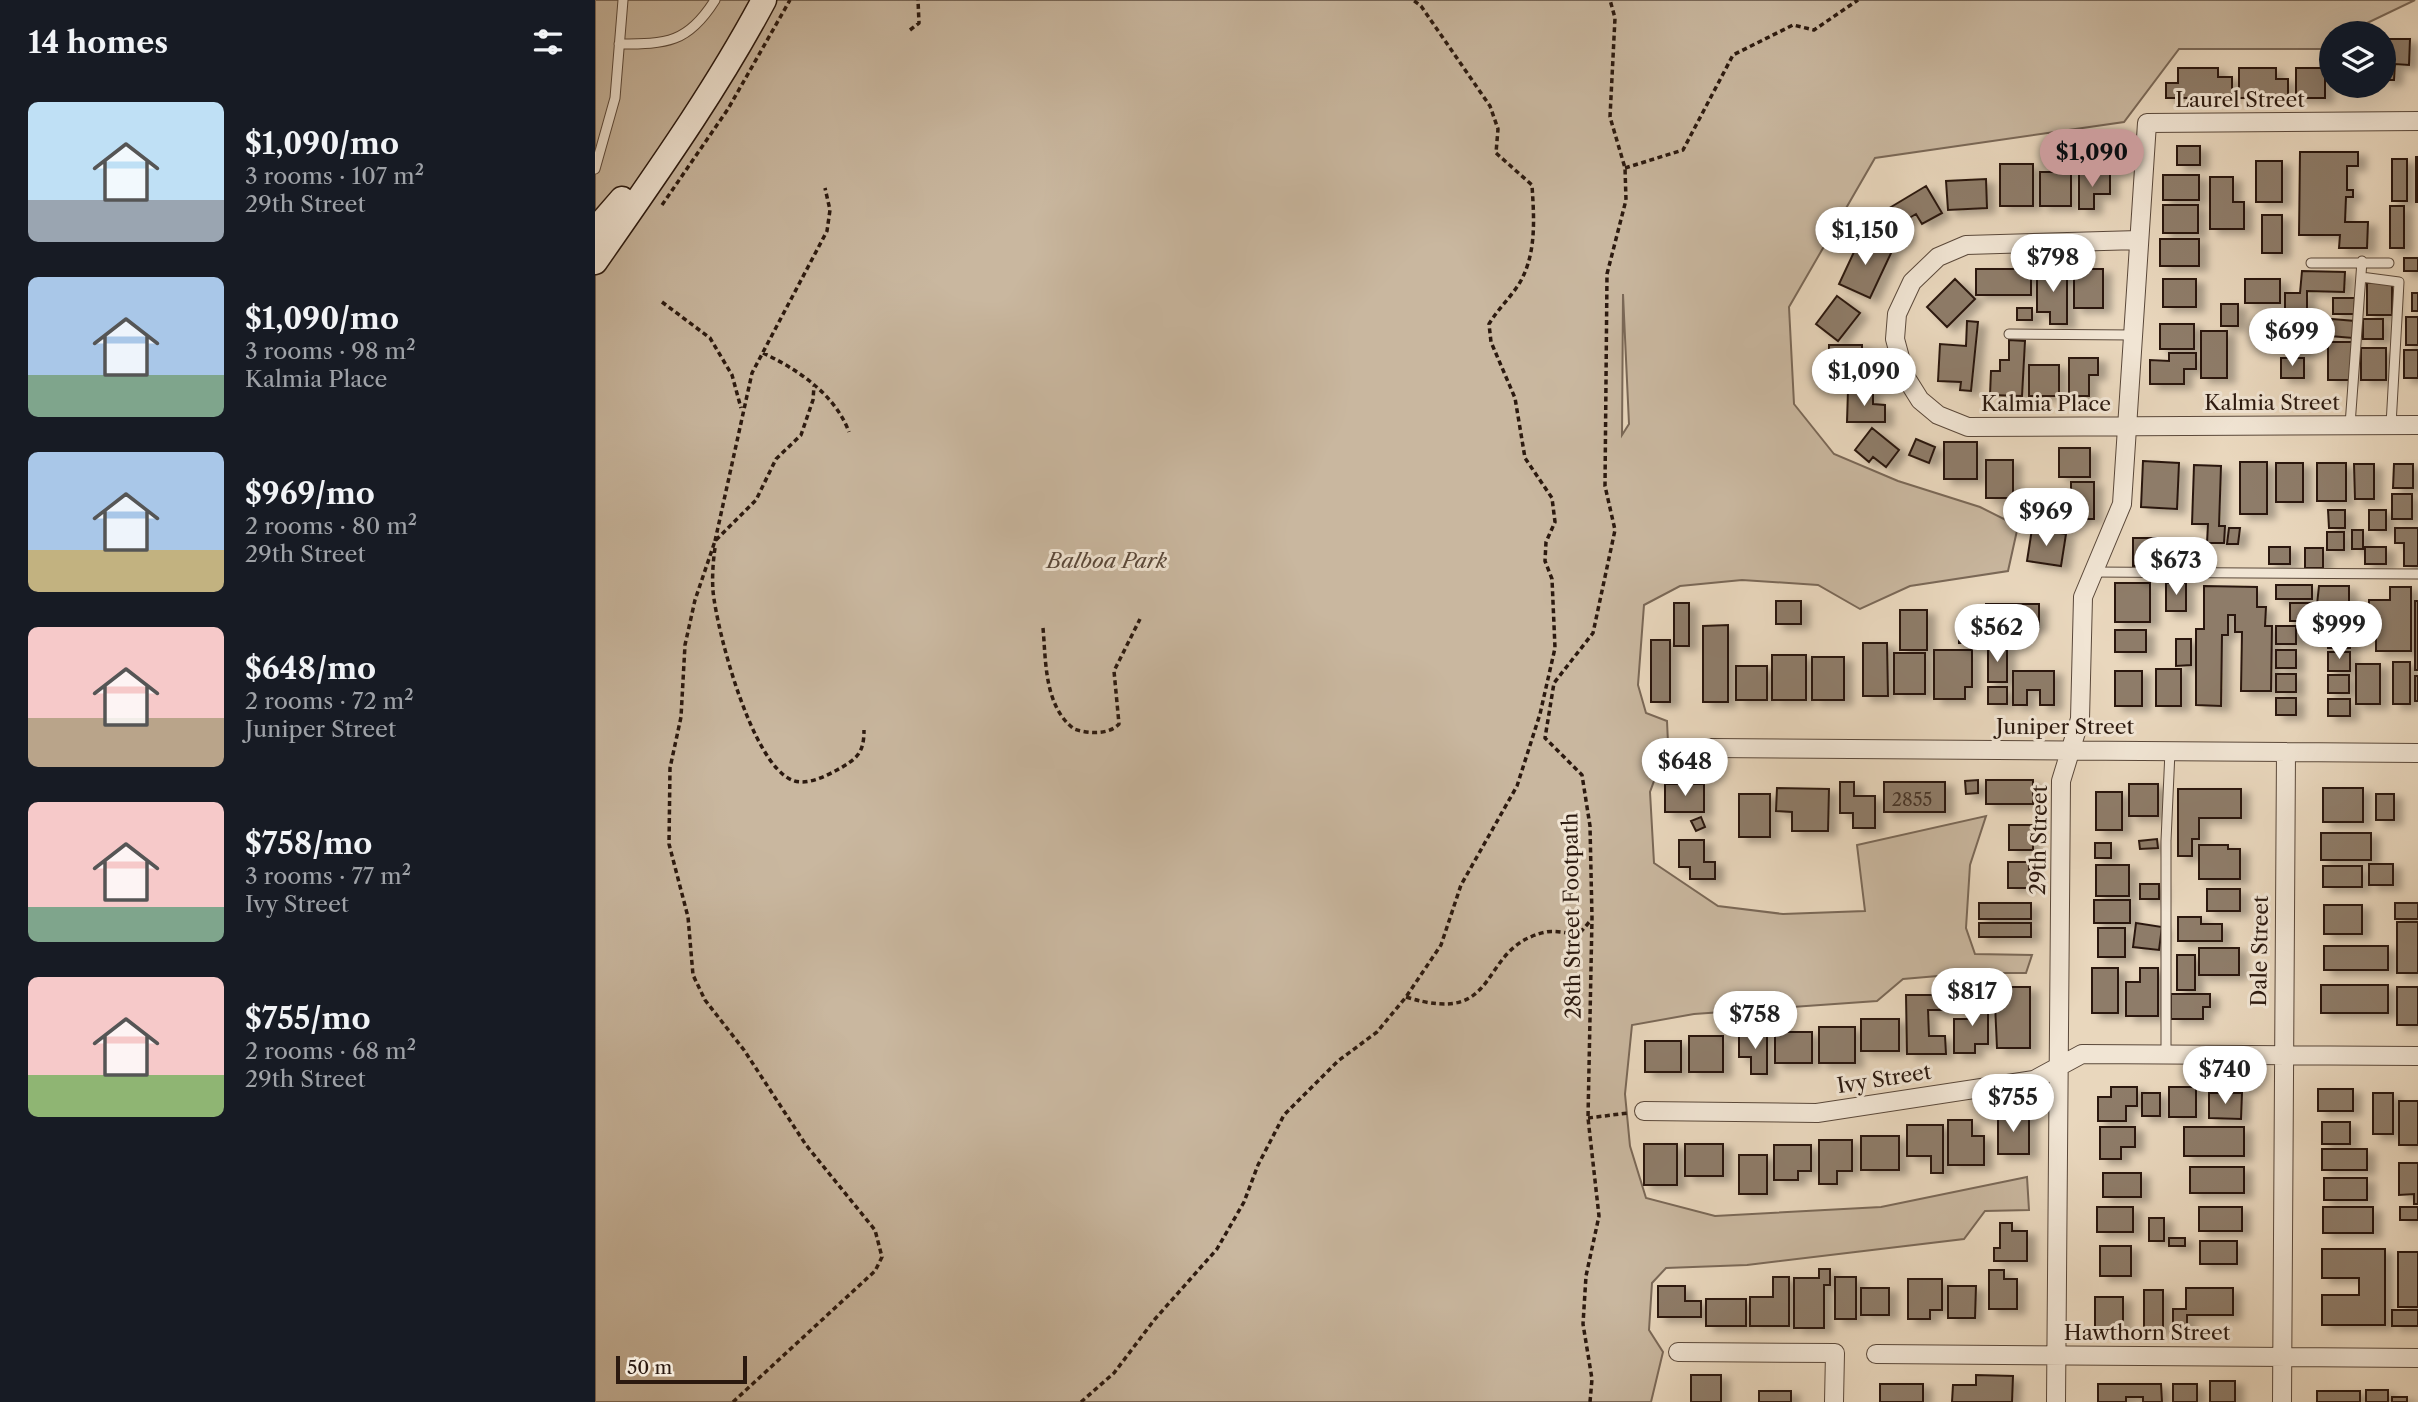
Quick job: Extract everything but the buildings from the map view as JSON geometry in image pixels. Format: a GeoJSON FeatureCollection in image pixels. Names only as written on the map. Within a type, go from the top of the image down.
{"type":"FeatureCollection","features":[{"type":"Feature","properties":{"kind":"main road"},"geometry":{"type":"LineString","coordinates":[[595,262],[688,125],[742,41],[764,0]]}},
{"type":"Feature","properties":{"kind":"main road"},"geometry":{"type":"LineString","coordinates":[[595,230],[688,125]]}},
{"type":"Feature","properties":{"kind":"street","name":"Laurel Street"},"geometry":{"type":"LineString","coordinates":[[2147,123],[2418,121]]}},
{"type":"Feature","properties":{"kind":"street","name":"29th Street"},"geometry":{"type":"LineString","coordinates":[[2056,1402],[2061,781],[2080,719],[2083,597],[2122,504],[2147,123]]}},
{"type":"Feature","properties":{"kind":"street","name":"Kalmia Place"},"geometry":{"type":"LineString","coordinates":[[2127,427],[1968,427],[1938,415],[1920,400],[1905,376],[1895,339],[1897,314],[1912,282],[1938,257],[1966,245],[2139,240]]}},
{"type":"Feature","properties":{"kind":"street","name":"Kalmia Street"},"geometry":{"type":"LineString","coordinates":[[2127,427],[2418,425]]}},
{"type":"Feature","properties":{"kind":"street","name":"Juniper Street"},"geometry":{"type":"LineString","coordinates":[[1711,748],[2418,753]]}},
{"type":"Feature","properties":{"kind":"street","name":"Dale Street"},"geometry":{"type":"LineString","coordinates":[[2282,1402],[2285,752]]}},
{"type":"Feature","properties":{"kind":"street","name":"Ivy Street"},"geometry":{"type":"LineString","coordinates":[[1644,1111],[1817,1113],[2034,1080],[2082,1054],[2418,1056]]}},
{"type":"Feature","properties":{"kind":"street"},"geometry":{"type":"LineString","coordinates":[[1678,1352],[1835,1353],[1834,1402]]}},
{"type":"Feature","properties":{"kind":"street","name":"Hawthorn Street"},"geometry":{"type":"LineString","coordinates":[[1876,1354],[2418,1358]]}},
{"type":"Feature","properties":{"kind":"lane"},"geometry":{"type":"LineString","coordinates":[[595,169],[615,98],[623,0]]}},
{"type":"Feature","properties":{"kind":"lane"},"geometry":{"type":"LineString","coordinates":[[619,44],[659,44],[683,37],[704,18],[715,0]]}},
{"type":"Feature","properties":{"kind":"lane"},"geometry":{"type":"LineString","coordinates":[[2350,425],[2362,261]]}},
{"type":"Feature","properties":{"kind":"lane"},"geometry":{"type":"LineString","coordinates":[[2311,263],[2389,263]]}},
{"type":"Feature","properties":{"kind":"lane"},"geometry":{"type":"LineString","coordinates":[[2361,276],[2399,282],[2391,425]]}},
{"type":"Feature","properties":{"kind":"lane"},"geometry":{"type":"LineString","coordinates":[[2010,334],[2133,335]]}},
{"type":"Feature","properties":{"kind":"lane"},"geometry":{"type":"LineString","coordinates":[[2093,572],[2418,574]]}},
{"type":"Feature","properties":{"kind":"lane"},"geometry":{"type":"LineString","coordinates":[[2166,1055],[2166,841],[2170,751]]}},
{"type":"Feature","properties":{"kind":"path"},"geometry":{"type":"LineString","coordinates":[[909,30],[919,23],[918,0]]}},
{"type":"Feature","properties":{"kind":"path"},"geometry":{"type":"LineString","coordinates":[[1081,1402],[1114,1373],[1155,1319],[1217,1249],[1244,1202],[1284,1115],[1338,1061],[1377,1032],[1406,997],[1441,945],[1461,885],[1517,786],[1540,714],[1555,648],[1552,579],[1545,561],[1546,542],[1555,522],[1552,498],[1525,458],[1515,398],[1491,342],[1489,324],[1520,282],[1527,261],[1535,230],[1532,186],[1496,153],[1498,129],[1490,106],[1421,6],[1413,0]]}},
{"type":"Feature","properties":{"kind":"path"},"geometry":{"type":"LineString","coordinates":[[1610,0],[1615,18],[1610,117],[1625,168],[1683,150],[1733,55],[1793,25],[1814,30],[1858,0]]}},
{"type":"Feature","properties":{"kind":"path","name":"28th Street Footpath"},"geometry":{"type":"LineString","coordinates":[[1590,1402],[1592,1379],[1584,1312],[1586,1276],[1598,1216],[1588,1118],[1592,918],[1590,826],[1582,775],[1545,737],[1554,683],[1593,632],[1615,530],[1605,486],[1607,274],[1626,200],[1625,168]]}},
{"type":"Feature","properties":{"kind":"path"},"geometry":{"type":"LineString","coordinates":[[733,1402],[875,1271],[882,1257],[876,1230],[787,1120],[744,1050],[705,1000],[693,975],[688,917],[669,844],[668,789],[683,707],[685,645],[695,600],[715,541],[752,373],[827,231],[830,210],[825,188]]}},
{"type":"Feature","properties":{"kind":"path"},"geometry":{"type":"LineString","coordinates":[[662,302],[711,338],[732,375],[742,410]]}},
{"type":"Feature","properties":{"kind":"path"},"geometry":{"type":"LineString","coordinates":[[763,353],[796,369],[844,418],[849,432]]}},
{"type":"Feature","properties":{"kind":"path"},"geometry":{"type":"LineString","coordinates":[[814,386],[813,400],[801,435],[776,459],[756,500],[715,541],[713,591],[721,639],[748,720],[776,767],[789,779],[803,783],[830,774],[856,759],[864,748],[864,730]]}},
{"type":"Feature","properties":{"kind":"path"},"geometry":{"type":"LineString","coordinates":[[1043,628],[1047,672],[1058,710],[1074,729],[1101,732],[1111,731],[1119,724],[1114,671],[1140,619]]}},
{"type":"Feature","properties":{"kind":"path"},"geometry":{"type":"LineString","coordinates":[[1406,997],[1436,1006],[1453,1006],[1468,1000],[1480,992],[1493,970],[1528,939],[1549,931],[1579,934],[1588,928],[1592,918]]}},
{"type":"Feature","properties":{"kind":"path"},"geometry":{"type":"LineString","coordinates":[[1588,1118],[1644,1111]]}},
{"type":"Feature","properties":{"kind":"green space","name":"Balboa Park"},"geometry":{"type":"Polygon","coordinates":[[[595,0],[2415,0],[2371,21],[2319,21],[2319,49],[2179,49],[2124,122],[1875,158],[1789,307],[1794,404],[1834,454],[1898,481],[1980,507],[2018,526],[2008,571],[1910,586],[1860,609],[1818,585],[1742,580],[1680,586],[1644,605],[1638,685],[1646,713],[1667,721],[1668,743],[1650,792],[1654,863],[1718,906],[1783,914],[1865,911],[1857,845],[1986,816],[1970,865],[1966,928],[1975,954],[2032,955],[2026,973],[1973,973],[1903,979],[1877,1001],[1694,1014],[1632,1025],[1625,1094],[1630,1146],[1646,1198],[1715,1216],[1881,1207],[2027,1177],[2029,1210],[1985,1211],[1964,1239],[1747,1265],[1666,1268],[1652,1283],[1649,1330],[1663,1352],[1651,1402],[595,1402],[595,0]],[[1623,294],[1622,435],[1629,424],[1623,294]]]}}]}
